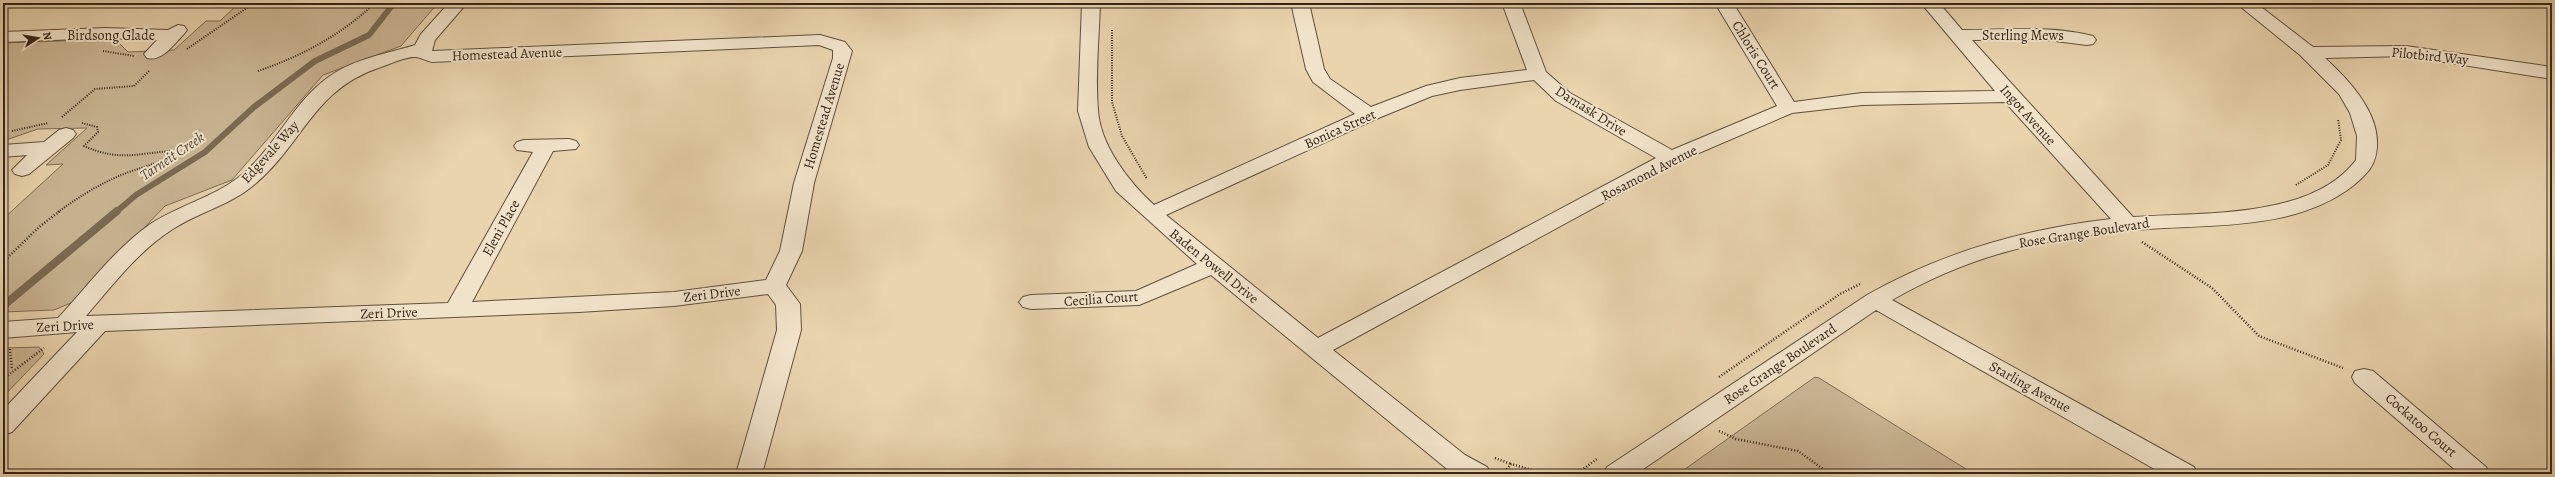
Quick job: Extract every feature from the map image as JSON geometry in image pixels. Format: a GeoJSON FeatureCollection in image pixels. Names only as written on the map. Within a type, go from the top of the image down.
{"type":"FeatureCollection","features":[{"type":"Feature","properties":{"kind":"street"},"geometry":{"type":"LineString","coordinates":[[422,50],[427,38],[458,3]]}},
{"type":"Feature","properties":{"kind":"street","name":"Baden Powell Drive"},"geometry":{"type":"LineString","coordinates":[[1091,3],[1088,111],[1099,147],[1123,187],[1160,209],[1213,266],[1317,350],[1473,467]]}},
{"type":"Feature","properties":{"kind":"street"},"geometry":{"type":"LineString","coordinates":[[1300,3],[1315,69],[1322,82],[1370,115]]}},
{"type":"Feature","properties":{"kind":"street","name":"Damask Drive"},"geometry":{"type":"LineString","coordinates":[[1511,3],[1538,74],[1563,97],[1672,158]]}},
{"type":"Feature","properties":{"kind":"street","name":"Chloris Court"},"geometry":{"type":"LineString","coordinates":[[1724,3],[1788,108]]}},
{"type":"Feature","properties":{"kind":"street","name":"Ingot Avenue"},"geometry":{"type":"LineString","coordinates":[[1930,3],[2010,96],[2134,232]]}},
{"type":"Feature","properties":{"kind":"street","name":"Rose Grange Boulevard"},"geometry":{"type":"LineString","coordinates":[[1616,474],[1875,300],[1908,280],[1943,265],[2027,239],[2134,232],[2280,210],[2316,200],[2344,185],[2365,162],[2368,144],[2366,122],[2344,86],[2308,53],[2245,3]]}},
{"type":"Feature","properties":{"kind":"street","name":"Birdsong Glade"},"geometry":{"type":"LineString","coordinates":[[3,38],[105,33],[175,32],[154,60]]}},
{"type":"Feature","properties":{"kind":"street","name":"Sterling Mews"},"geometry":{"type":"LineString","coordinates":[[1958,35],[2048,33],[2067,34],[2088,40]]}},
{"type":"Feature","properties":{"kind":"street","name":"Homestead Avenue"},"geometry":{"type":"LineString","coordinates":[[422,50],[425,55],[432,57],[820,40],[839,46],[843,51],[842,58],[804,183],[791,251],[774,286]]}},
{"type":"Feature","properties":{"kind":"street","name":"Edgevale Way"},"geometry":{"type":"LineString","coordinates":[[65,325],[130,253],[155,231],[170,221],[226,195],[248,179],[321,94],[337,80],[366,67],[422,50]]}},
{"type":"Feature","properties":{"kind":"street","name":"Pilotbird Way"},"geometry":{"type":"LineString","coordinates":[[2308,53],[2406,51],[2552,73]]}},
{"type":"Feature","properties":{"kind":"street","name":"Bonica Street"},"geometry":{"type":"LineString","coordinates":[[1160,209],[1370,115],[1433,91],[1460,84],[1538,74]]}},
{"type":"Feature","properties":{"kind":"street","name":"Rosamond Avenue"},"geometry":{"type":"LineString","coordinates":[[1317,350],[1672,158],[1788,108],[1862,99],[2010,96]]}},
{"type":"Feature","properties":{"kind":"street"},"geometry":{"type":"LineString","coordinates":[[22,170],[49,148],[66,125]]}},
{"type":"Feature","properties":{"kind":"street"},"geometry":{"type":"LineString","coordinates":[[524,146],[569,144]]}},
{"type":"Feature","properties":{"kind":"street","name":"Eleni Place"},"geometry":{"type":"LineString","coordinates":[[456,310],[546,146]]}},
{"type":"Feature","properties":{"kind":"street"},"geometry":{"type":"LineString","coordinates":[[3,151],[49,148]]}},
{"type":"Feature","properties":{"kind":"street","name":"Cecilia Court"},"geometry":{"type":"LineString","coordinates":[[1031,302],[1139,298],[1213,266]]}},
{"type":"Feature","properties":{"kind":"street"},"geometry":{"type":"LineString","coordinates":[[749,474],[789,330],[788,304],[774,286]]}},
{"type":"Feature","properties":{"kind":"street","name":"Zeri Drive"},"geometry":{"type":"LineString","coordinates":[[3,330],[65,325],[456,310],[674,299],[774,286]]}},
{"type":"Feature","properties":{"kind":"street","name":"Starling Avenue"},"geometry":{"type":"LineString","coordinates":[[1875,300],[2185,474]]}},
{"type":"Feature","properties":{"kind":"street"},"geometry":{"type":"LineString","coordinates":[[3,426],[98,324]]}},
{"type":"Feature","properties":{"kind":"street","name":"Cockatoo Court"},"geometry":{"type":"LineString","coordinates":[[2364,377],[2477,474]]}},
{"type":"Feature","properties":{"kind":"path"},"geometry":{"type":"LineString","coordinates":[[185,51],[254,3]]}},
{"type":"Feature","properties":{"kind":"path"},"geometry":{"type":"LineString","coordinates":[[258,71],[282,64],[339,34],[350,27],[375,3]]}},
{"type":"Feature","properties":{"kind":"path"},"geometry":{"type":"LineString","coordinates":[[1112,26],[1112,102],[1122,136],[1147,179],[1160,209]]}},
{"type":"Feature","properties":{"kind":"path"},"geometry":{"type":"LineString","coordinates":[[66,125],[58,120],[95,88],[134,86],[154,60]]}},
{"type":"Feature","properties":{"kind":"path"},"geometry":{"type":"LineString","coordinates":[[3,262],[39,227],[73,201],[119,176],[164,161],[173,154],[173,151],[129,157],[98,154],[84,146],[98,132],[97,127],[66,125],[9,132]]}},
{"type":"Feature","properties":{"kind":"path"},"geometry":{"type":"LineString","coordinates":[[2134,232],[2212,288],[2259,336],[2364,377]]}},
{"type":"Feature","properties":{"kind":"path"},"geometry":{"type":"LineString","coordinates":[[3,379],[12,370],[44,348],[65,325]]}},
{"type":"Feature","properties":{"kind":"path"},"geometry":{"type":"LineString","coordinates":[[1696,420],[1736,439],[1798,451],[1830,474]]}},
{"type":"Feature","properties":{"kind":"path"},"geometry":{"type":"LineString","coordinates":[[1473,467],[1511,464]]}},
{"type":"Feature","properties":{"kind":"shaded area"},"geometry":{"type":"Polygon","coordinates":[[[239,3],[438,3],[401,46],[323,75],[232,180],[165,206],[73,302],[54,310],[3,312],[3,219],[63,164],[46,165],[87,128],[38,129],[3,141],[3,43],[115,39],[128,52],[174,50],[206,21],[220,21],[239,3]]]}},
{"type":"Feature","properties":{"kind":"shaded area"},"geometry":{"type":"Polygon","coordinates":[[[39,347],[44,354],[3,397],[3,348],[39,347]]]}},
{"type":"Feature","properties":{"kind":"shaded area"},"geometry":{"type":"Polygon","coordinates":[[[1815,377],[1819,378],[1974,474],[1678,474],[1815,377]]]}},
{"type":"Feature","properties":{"kind":"waterway","name":"Tarneit Creek"},"geometry":{"type":"LineString","coordinates":[[116,212],[136,195],[205,152],[254,107],[315,61],[369,35],[394,3]]}},
{"type":"Feature","properties":{"kind":"waterway","name":"Tarneit Creek"},"geometry":{"type":"LineString","coordinates":[[3,306],[117,211]]}}]}
